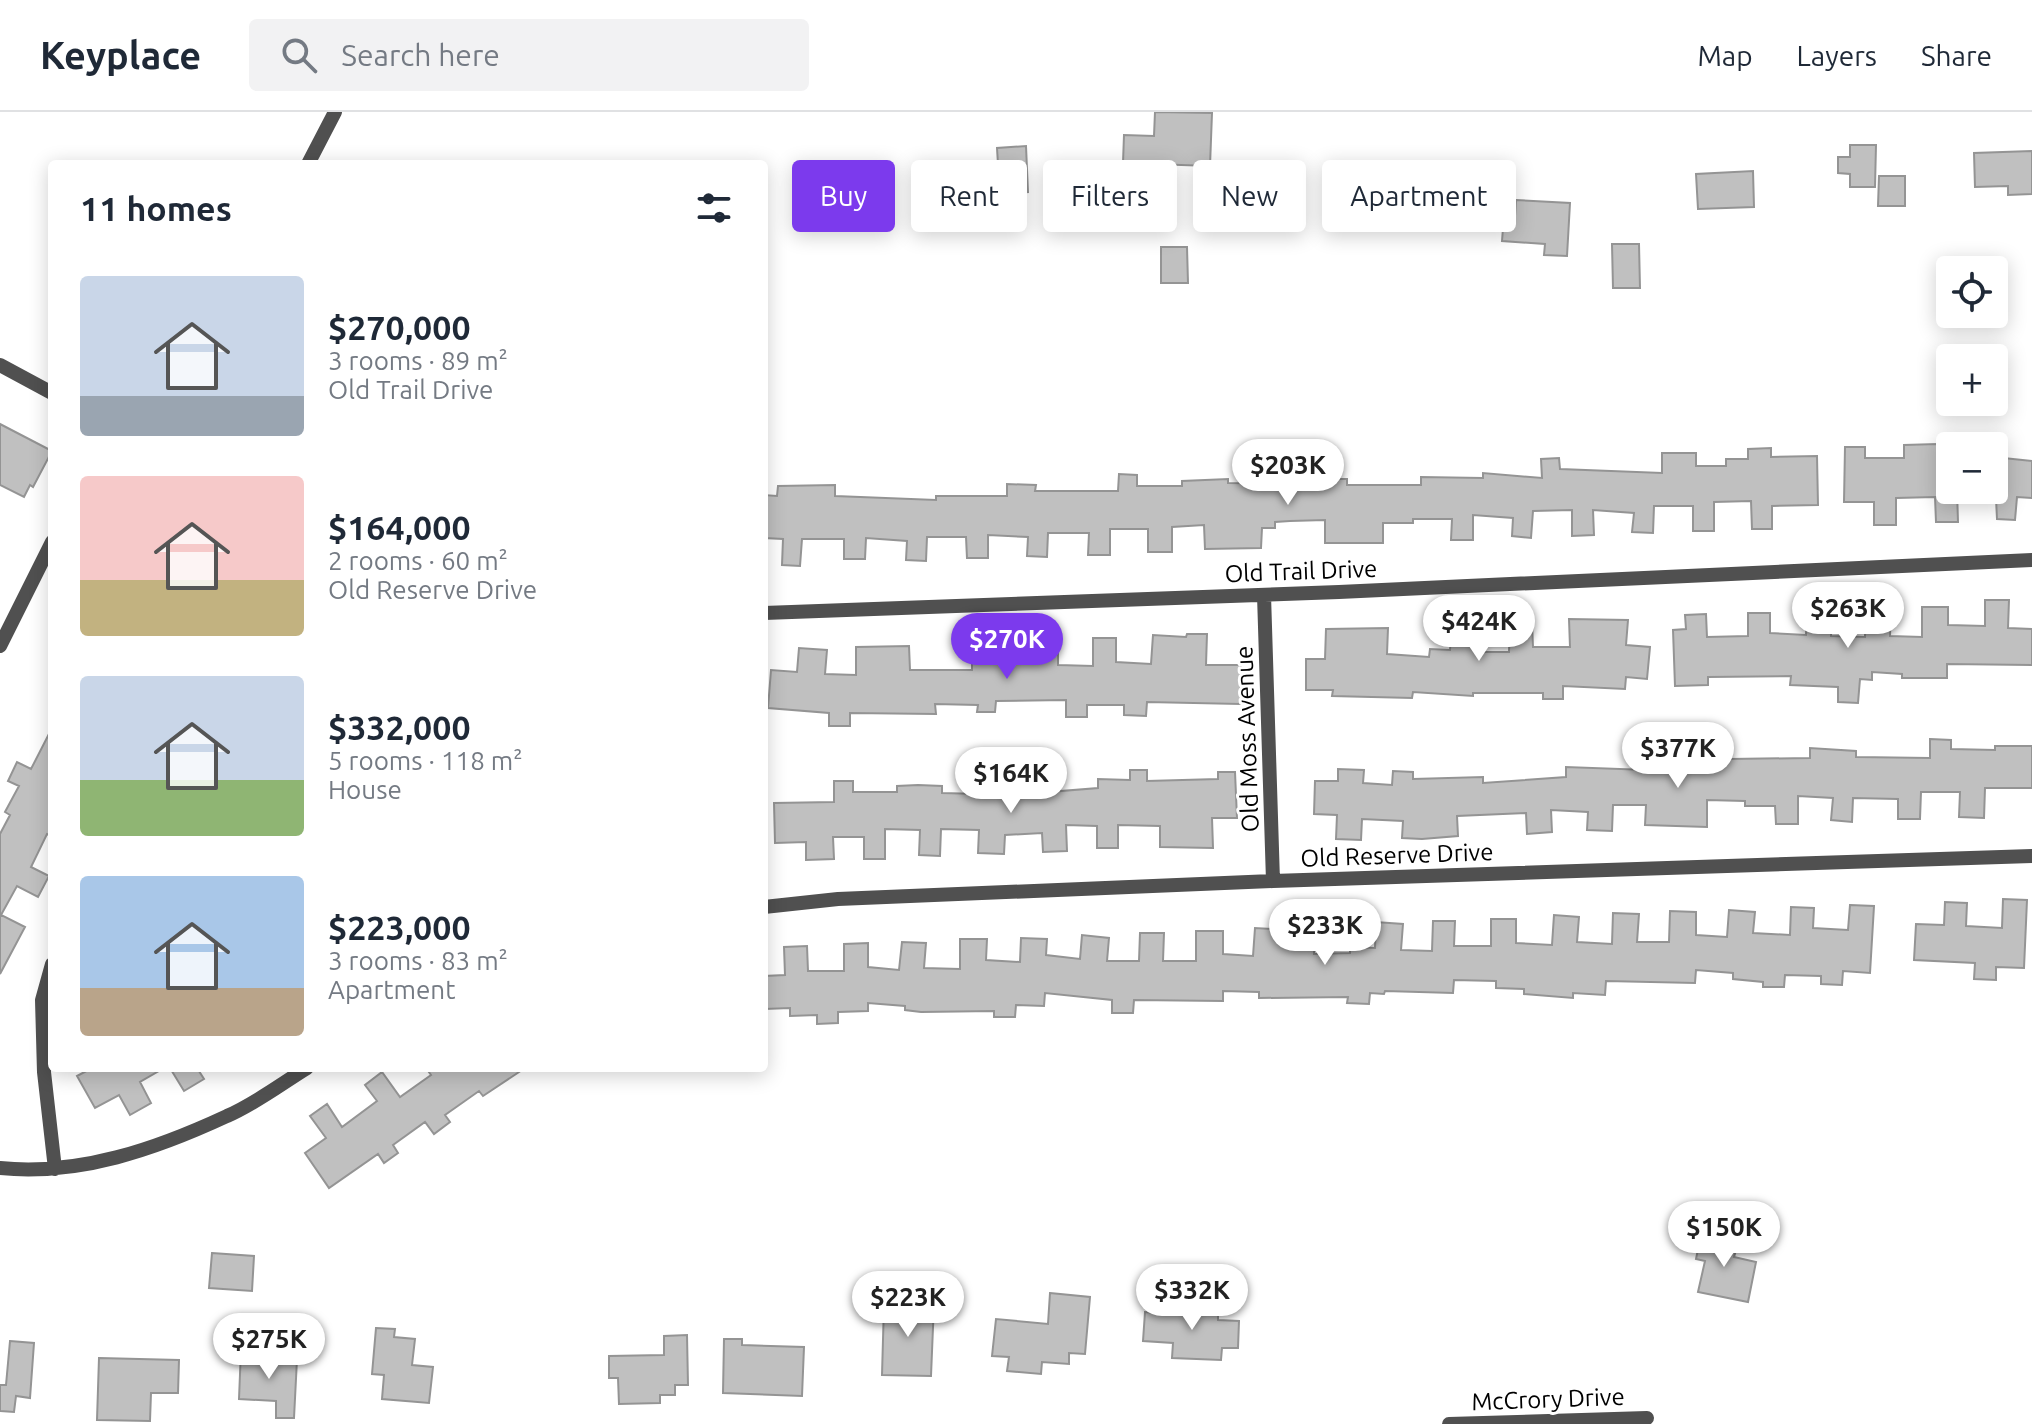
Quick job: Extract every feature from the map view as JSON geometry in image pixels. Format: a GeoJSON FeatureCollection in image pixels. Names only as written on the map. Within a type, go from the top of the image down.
{"type":"FeatureCollection","features":[{"type":"Feature","properties":{"kind":"street"},"geometry":{"type":"LineString","coordinates":[[310,160],[335,112]]}},
{"type":"Feature","properties":{"kind":"street"},"geometry":{"type":"LineString","coordinates":[[0,365],[48,391]]}},
{"type":"Feature","properties":{"kind":"street"},"geometry":{"type":"LineString","coordinates":[[0,646],[48,550]]}},
{"type":"Feature","properties":{"kind":"street","name":"Old Trail Drive"},"geometry":{"type":"LineString","coordinates":[[768,613],[1264,595],[2032,560]]}},
{"type":"Feature","properties":{"kind":"street","name":"Old Moss Avenue"},"geometry":{"type":"LineString","coordinates":[[1264,595],[1273,881]]}},
{"type":"Feature","properties":{"kind":"street","name":"Old Reserve Drive"},"geometry":{"type":"LineString","coordinates":[[768,907],[838,899],[1273,881],[2032,856]]}},
{"type":"Feature","properties":{"kind":"street"},"geometry":{"type":"LineString","coordinates":[[48,978],[42,1000],[44,1072],[55,1169]]}},
{"type":"Feature","properties":{"kind":"street"},"geometry":{"type":"LineString","coordinates":[[0,1168],[37,1171],[113,1160],[229,1116],[300,1072]]}},
{"type":"Feature","properties":{"kind":"street","name":"McCrory Drive"},"geometry":{"type":"LineString","coordinates":[[1449,1424],[1647,1418]]}},
{"type":"Feature","properties":{"kind":"building"},"geometry":{"type":"Polygon","coordinates":[[[1155,112],[1212,113],[1210,160],[1193,160],[1193,165],[1177,165],[1177,160],[1123,160],[1124,135],[1154,136],[1155,112]]]}},
{"type":"Feature","properties":{"kind":"building"},"geometry":{"type":"Polygon","coordinates":[[[1850,145],[1876,145],[1875,187],[1850,187],[1850,174],[1838,173],[1838,157],[1850,157],[1850,145]]]}},
{"type":"Feature","properties":{"kind":"building"},"geometry":{"type":"Polygon","coordinates":[[[1026,146],[1027,160],[998,160],[997,148],[1026,146]]]}},
{"type":"Feature","properties":{"kind":"building"},"geometry":{"type":"Polygon","coordinates":[[[2032,151],[2032,194],[2008,195],[2008,186],[1975,187],[1974,153],[2032,151]]]}},
{"type":"Feature","properties":{"kind":"building"},"geometry":{"type":"Polygon","coordinates":[[[1753,171],[1754,207],[1698,209],[1696,174],[1753,171]]]}},
{"type":"Feature","properties":{"kind":"building"},"geometry":{"type":"Polygon","coordinates":[[[1879,176],[1905,176],[1905,206],[1878,206],[1879,176]]]}},
{"type":"Feature","properties":{"kind":"building"},"geometry":{"type":"Polygon","coordinates":[[[1516,200],[1570,203],[1567,256],[1544,255],[1545,244],[1502,241],[1503,232],[1516,232],[1516,200]]]}},
{"type":"Feature","properties":{"kind":"building"},"geometry":{"type":"Polygon","coordinates":[[[1612,244],[1639,244],[1640,288],[1613,288],[1612,244]]]}},
{"type":"Feature","properties":{"kind":"building"},"geometry":{"type":"Polygon","coordinates":[[[1161,247],[1187,247],[1188,283],[1161,283],[1161,247]]]}},
{"type":"Feature","properties":{"kind":"building"},"geometry":{"type":"Polygon","coordinates":[[[0,424],[48,449],[48,459],[24,497],[0,485],[0,424]]]}},
{"type":"Feature","properties":{"kind":"building"},"geometry":{"type":"Polygon","coordinates":[[[1936,444],[1936,504],[1957,504],[1958,522],[1936,522],[1935,497],[1896,498],[1896,525],[1874,525],[1874,502],[1844,502],[1845,447],[1865,447],[1865,458],[1904,458],[1904,445],[1936,444]]]}},
{"type":"Feature","properties":{"kind":"building"},"geometry":{"type":"Polygon","coordinates":[[[1771,448],[1771,457],[1817,456],[1818,505],[1772,506],[1772,529],[1752,529],[1751,501],[1714,502],[1714,531],[1693,531],[1693,506],[1654,506],[1653,533],[1632,532],[1634,513],[1593,510],[1594,535],[1572,536],[1572,510],[1533,511],[1531,538],[1512,536],[1513,518],[1473,515],[1473,540],[1451,540],[1452,519],[1413,519],[1413,523],[1383,523],[1383,543],[1325,543],[1325,520],[1275,522],[1275,528],[1262,528],[1261,548],[1205,549],[1204,525],[1172,527],[1172,552],[1148,552],[1148,529],[1110,529],[1110,555],[1088,555],[1089,533],[1048,533],[1047,557],[1027,556],[1028,537],[988,535],[988,558],[967,558],[966,537],[927,537],[926,561],[906,560],[907,541],[866,538],[865,559],[844,559],[844,539],[802,539],[800,566],[782,565],[783,539],[768,538],[768,495],[777,496],[778,486],[835,485],[835,496],[936,500],[936,496],[1007,496],[1007,484],[1036,485],[1035,491],[1118,491],[1119,474],[1137,475],[1137,486],[1182,486],[1182,481],[1228,479],[1228,483],[1303,484],[1303,479],[1347,479],[1347,485],[1421,485],[1421,477],[1483,478],[1483,473],[1542,478],[1541,459],[1559,458],[1560,469],[1662,473],[1662,453],[1696,453],[1696,466],[1726,466],[1726,459],[1748,459],[1748,449],[1771,448]]]}},
{"type":"Feature","properties":{"kind":"building"},"geometry":{"type":"Polygon","coordinates":[[[2008,458],[2032,461],[2032,498],[2017,497],[2015,520],[1997,519],[1996,504],[2008,504],[2008,458]]]}},
{"type":"Feature","properties":{"kind":"building"},"geometry":{"type":"Polygon","coordinates":[[[1985,600],[2009,600],[2008,628],[2032,629],[2032,665],[1947,664],[1947,678],[1902,678],[1902,674],[1872,672],[1872,680],[1860,679],[1858,703],[1838,702],[1838,687],[1790,685],[1791,676],[1708,677],[1708,685],[1675,686],[1673,630],[1686,629],[1685,615],[1706,614],[1707,637],[1748,636],[1748,613],[1770,613],[1770,633],[1806,635],[1807,611],[1832,613],[1831,636],[1865,637],[1866,608],[1891,609],[1890,636],[1922,637],[1922,607],[1948,607],[1948,625],[1985,626],[1985,600]]]}},
{"type":"Feature","properties":{"kind":"building"},"geometry":{"type":"Polygon","coordinates":[[[1569,619],[1628,620],[1626,645],[1650,647],[1647,679],[1626,677],[1625,689],[1563,686],[1563,699],[1543,699],[1543,693],[1473,693],[1473,696],[1413,692],[1412,698],[1332,696],[1333,690],[1306,690],[1306,659],[1325,659],[1326,629],[1388,628],[1387,654],[1429,657],[1430,649],[1450,650],[1452,624],[1478,626],[1476,652],[1509,652],[1510,622],[1532,622],[1533,647],[1570,647],[1569,619]]]}},
{"type":"Feature","properties":{"kind":"building"},"geometry":{"type":"Polygon","coordinates":[[[1187,634],[1207,634],[1206,665],[1241,665],[1240,704],[1147,702],[1146,716],[1124,715],[1124,705],[1087,705],[1087,717],[1066,717],[1066,700],[996,701],[995,712],[977,712],[978,705],[935,704],[936,714],[850,713],[850,726],[829,726],[829,713],[768,708],[771,670],[797,672],[799,648],[827,650],[825,674],[856,675],[856,647],[909,646],[910,670],[972,670],[972,643],[998,644],[997,662],[1036,662],[1036,640],[1058,640],[1058,665],[1093,666],[1093,638],[1116,638],[1116,662],[1151,664],[1153,635],[1186,637],[1187,634]]]}},
{"type":"Feature","properties":{"kind":"building"},"geometry":{"type":"Polygon","coordinates":[[[48,736],[48,834],[31,867],[48,878],[38,897],[17,886],[1,915],[25,927],[0,974],[0,834],[10,815],[5,812],[19,786],[8,781],[17,762],[31,769],[48,736]]]}},
{"type":"Feature","properties":{"kind":"building"},"geometry":{"type":"Polygon","coordinates":[[[1930,739],[1951,740],[1951,749],[1995,750],[1995,746],[2032,746],[2032,788],[1985,788],[1984,818],[1959,817],[1960,792],[1921,792],[1920,819],[1898,819],[1898,799],[1853,798],[1852,822],[1831,820],[1833,798],[1798,796],[1798,824],[1776,824],[1775,806],[1745,806],[1745,801],[1707,800],[1707,827],[1645,825],[1646,805],[1613,805],[1612,831],[1587,830],[1588,812],[1551,810],[1552,832],[1527,834],[1526,813],[1457,816],[1458,836],[1422,839],[1402,838],[1403,821],[1362,819],[1361,840],[1336,839],[1337,815],[1314,814],[1315,781],[1338,781],[1338,769],[1364,770],[1363,783],[1392,785],[1393,771],[1413,772],[1413,779],[1483,777],[1483,783],[1566,777],[1566,767],[1647,770],[1647,758],[1685,759],[1685,755],[1729,755],[1729,759],[1810,758],[1810,748],[1856,751],[1856,757],[1930,758],[1930,739]]]}},
{"type":"Feature","properties":{"kind":"building"},"geometry":{"type":"Polygon","coordinates":[[[1130,770],[1147,770],[1147,781],[1218,779],[1218,772],[1235,772],[1237,818],[1212,818],[1213,848],[1160,847],[1160,826],[1118,825],[1118,848],[1097,848],[1097,826],[1066,825],[1067,851],[1043,852],[1042,833],[1005,835],[1004,854],[978,853],[979,830],[941,829],[940,856],[919,855],[920,830],[885,829],[885,859],[864,859],[864,837],[833,837],[834,859],[806,860],[806,842],[775,843],[774,803],[834,802],[834,781],[853,781],[853,792],[897,792],[897,786],[918,785],[942,786],[942,793],[979,794],[979,784],[999,784],[999,796],[1098,788],[1098,779],[1130,780],[1130,770]]]}},
{"type":"Feature","properties":{"kind":"building"},"geometry":{"type":"Polygon","coordinates":[[[2003,899],[2027,900],[2024,968],[1996,967],[1996,980],[1974,979],[1975,963],[1914,960],[1916,924],[1944,925],[1945,902],[1967,903],[1966,926],[2002,928],[2003,899]]]}},
{"type":"Feature","properties":{"kind":"building"},"geometry":{"type":"Polygon","coordinates":[[[1850,905],[1874,906],[1870,973],[1843,971],[1842,985],[1821,984],[1821,976],[1785,975],[1784,987],[1763,987],[1763,982],[1733,979],[1733,973],[1696,970],[1695,983],[1606,981],[1605,995],[1573,993],[1573,998],[1524,994],[1524,989],[1496,988],[1496,981],[1454,980],[1453,993],[1385,991],[1384,994],[1370,993],[1369,1004],[1347,1003],[1348,997],[1259,998],[1259,992],[1223,991],[1223,1001],[1134,1000],[1133,1013],[1112,1013],[1112,1000],[1045,993],[1044,1006],[1016,1005],[1015,1017],[994,1017],[994,1011],[921,1012],[905,1010],[905,1006],[868,1003],[868,1011],[838,1012],[838,1023],[817,1024],[817,1015],[790,1016],[790,1008],[768,1009],[768,976],[785,975],[784,947],[807,946],[808,971],[844,971],[844,944],[868,943],[868,967],[899,970],[902,942],[926,943],[924,968],[960,969],[960,939],[987,939],[986,960],[1020,962],[1021,938],[1047,939],[1046,955],[1080,959],[1082,935],[1109,938],[1107,961],[1139,961],[1140,933],[1164,933],[1163,961],[1196,961],[1196,931],[1223,931],[1223,954],[1253,956],[1255,928],[1292,930],[1292,927],[1314,926],[1314,954],[1350,953],[1350,947],[1375,948],[1376,922],[1403,924],[1401,950],[1432,951],[1433,921],[1455,921],[1454,946],[1491,946],[1491,919],[1516,919],[1516,943],[1552,945],[1554,915],[1579,917],[1577,942],[1612,944],[1613,913],[1639,914],[1637,942],[1669,942],[1670,911],[1696,912],[1696,935],[1727,937],[1729,910],[1755,912],[1753,933],[1790,935],[1791,907],[1814,908],[1813,928],[1848,930],[1850,905]]]}},
{"type":"Feature","properties":{"kind":"building"},"geometry":{"type":"Polygon","coordinates":[[[84,1072],[157,1072],[140,1082],[151,1103],[130,1115],[119,1095],[95,1108],[77,1076],[84,1072]]]}},
{"type":"Feature","properties":{"kind":"building"},"geometry":{"type":"Polygon","coordinates":[[[172,1072],[200,1072],[204,1079],[184,1091],[172,1072]]]}},
{"type":"Feature","properties":{"kind":"building"},"geometry":{"type":"Polygon","coordinates":[[[382,1072],[400,1097],[431,1075],[429,1072],[519,1072],[483,1096],[479,1091],[445,1115],[450,1122],[434,1134],[425,1122],[393,1145],[398,1153],[384,1163],[378,1154],[329,1188],[305,1153],[326,1138],[310,1116],[327,1104],[342,1127],[377,1101],[365,1085],[382,1072]]]}},
{"type":"Feature","properties":{"kind":"building"},"geometry":{"type":"Polygon","coordinates":[[[1702,1230],[1722,1234],[1720,1243],[1737,1247],[1734,1257],[1756,1262],[1748,1302],[1698,1292],[1705,1261],[1696,1259],[1702,1230]]]}},
{"type":"Feature","properties":{"kind":"building"},"geometry":{"type":"Polygon","coordinates":[[[212,1253],[254,1256],[252,1291],[209,1288],[212,1253]]]}},
{"type":"Feature","properties":{"kind":"building"},"geometry":{"type":"Polygon","coordinates":[[[1050,1293],[1090,1297],[1085,1354],[1069,1353],[1069,1364],[1042,1362],[1041,1374],[1007,1371],[1009,1357],[992,1356],[996,1319],[1048,1324],[1050,1293]]]}},
{"type":"Feature","properties":{"kind":"building"},"geometry":{"type":"Polygon","coordinates":[[[910,1302],[934,1303],[931,1376],[882,1375],[884,1304],[910,1305],[910,1302]]]}},
{"type":"Feature","properties":{"kind":"building"},"geometry":{"type":"Polygon","coordinates":[[[1171,1306],[1218,1309],[1218,1320],[1239,1321],[1238,1348],[1222,1348],[1221,1360],[1172,1358],[1173,1343],[1143,1341],[1145,1312],[1171,1314],[1171,1306]]]}},
{"type":"Feature","properties":{"kind":"building"},"geometry":{"type":"Polygon","coordinates":[[[376,1328],[395,1329],[394,1337],[415,1339],[412,1365],[433,1367],[429,1403],[382,1399],[384,1375],[372,1374],[376,1328]]]}},
{"type":"Feature","properties":{"kind":"building"},"geometry":{"type":"Polygon","coordinates":[[[687,1335],[688,1385],[675,1385],[675,1395],[660,1395],[660,1403],[619,1404],[618,1378],[609,1378],[609,1356],[664,1355],[664,1336],[687,1335]]]}},
{"type":"Feature","properties":{"kind":"building"},"geometry":{"type":"Polygon","coordinates":[[[724,1339],[742,1339],[742,1345],[804,1347],[802,1396],[723,1393],[724,1339]]]}},
{"type":"Feature","properties":{"kind":"building"},"geometry":{"type":"Polygon","coordinates":[[[10,1341],[34,1343],[30,1398],[16,1396],[14,1412],[0,1411],[0,1385],[6,1385],[10,1341]]]}},
{"type":"Feature","properties":{"kind":"building"},"geometry":{"type":"Polygon","coordinates":[[[241,1349],[258,1350],[258,1358],[297,1359],[294,1418],[276,1418],[276,1401],[239,1399],[241,1349]]]}},
{"type":"Feature","properties":{"kind":"building"},"geometry":{"type":"Polygon","coordinates":[[[99,1358],[179,1360],[178,1393],[151,1393],[150,1421],[97,1420],[99,1358]]]}}]}
